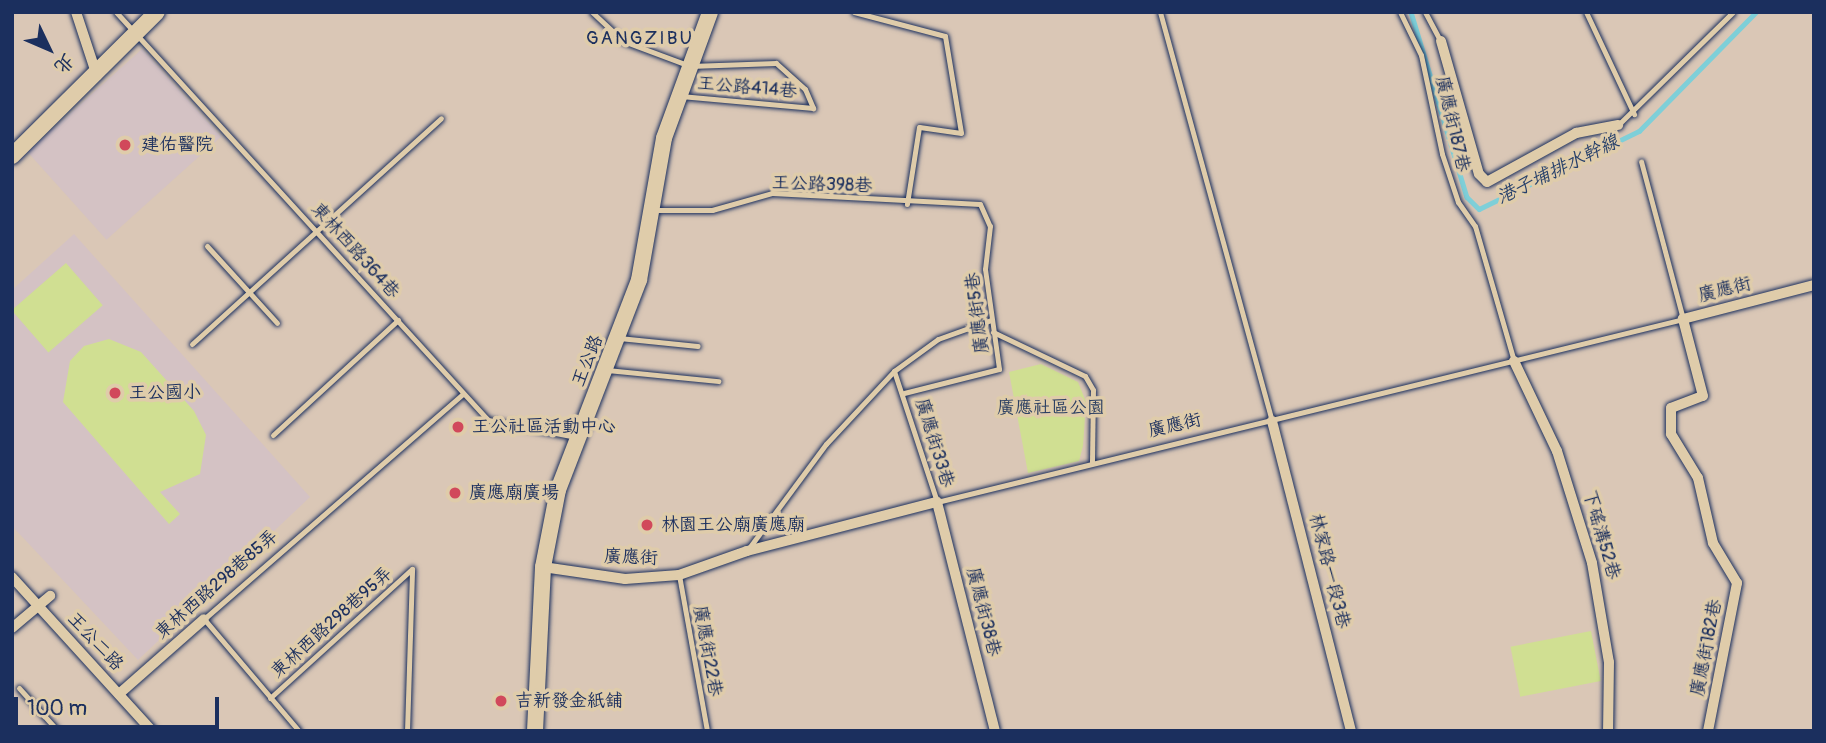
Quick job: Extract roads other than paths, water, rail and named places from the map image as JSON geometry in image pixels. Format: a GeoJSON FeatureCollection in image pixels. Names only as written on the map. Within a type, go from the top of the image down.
{"type":"FeatureCollection","features":[{"type":"Feature","properties":{"kind":"street"},"geometry":{"type":"LineString","coordinates":[[76,12],[97,76]]}},
{"type":"Feature","properties":{"kind":"street"},"geometry":{"type":"LineString","coordinates":[[12,156],[97,76],[158,12]]}},
{"type":"Feature","properties":{"kind":"street","name":"王公路"},"geometry":{"type":"LineString","coordinates":[[535,731],[543,567],[558,490],[619,338],[653,210],[678,96],[710,12]]}},
{"type":"Feature","properties":{"kind":"street"},"geometry":{"type":"LineString","coordinates":[[1441,41],[1479,174],[1487,182],[1576,133],[1618,125]]}},
{"type":"Feature","properties":{"kind":"street","name":"廣應街"},"geometry":{"type":"LineString","coordinates":[[1683,318],[1814,285]]}},
{"type":"Feature","properties":{"kind":"street","name":"廣應街182巷"},"geometry":{"type":"LineString","coordinates":[[1683,318],[1703,396],[1671,408],[1671,434],[1698,478],[1713,543],[1737,583],[1709,731]]}},
{"type":"Feature","properties":{"kind":"street","name":"下磘溝52巷"},"geometry":{"type":"LineString","coordinates":[[1514,361],[1557,451],[1592,563],[1609,662],[1608,731]]}},
{"type":"Feature","properties":{"kind":"street","name":"林家路一段3巷"},"geometry":{"type":"LineString","coordinates":[[1272,421],[1351,731]]}},
{"type":"Feature","properties":{"kind":"street","name":"廣應街"},"geometry":{"type":"LineString","coordinates":[[543,567],[625,579],[679,575],[747,551],[937,502]]}},
{"type":"Feature","properties":{"kind":"street","name":"廣應街38巷"},"geometry":{"type":"LineString","coordinates":[[937,502],[995,731]]}},
{"type":"Feature","properties":{"kind":"street","name":"王公二路"},"geometry":{"type":"LineString","coordinates":[[12,577],[152,731]]}},
{"type":"Feature","properties":{"kind":"street"},"geometry":{"type":"LineString","coordinates":[[12,628],[50,596]]}},
{"type":"Feature","properties":{"kind":"street","name":"東林西路298巷85弄"},"geometry":{"type":"LineString","coordinates":[[119,694],[204,619]]}},
{"type":"Feature","properties":{"kind":"lane","name":"東林西路364巷"},"geometry":{"type":"LineString","coordinates":[[116,12],[488,420],[579,437]]}},
{"type":"Feature","properties":{"kind":"lane"},"geometry":{"type":"LineString","coordinates":[[592,12],[623,41],[690,66]]}},
{"type":"Feature","properties":{"kind":"lane"},"geometry":{"type":"LineString","coordinates":[[853,12],[938,29],[945,36],[961,133],[919,127],[907,204]]}},
{"type":"Feature","properties":{"kind":"lane"},"geometry":{"type":"LineString","coordinates":[[1160,12],[1272,421]]}},
{"type":"Feature","properties":{"kind":"lane","name":"廣應街187巷"},"geometry":{"type":"LineString","coordinates":[[1400,12],[1429,82],[1442,154],[1458,202],[1475,226],[1514,361]]}},
{"type":"Feature","properties":{"kind":"lane"},"geometry":{"type":"LineString","coordinates":[[1425,12],[1441,41]]}},
{"type":"Feature","properties":{"kind":"lane"},"geometry":{"type":"LineString","coordinates":[[1586,12],[1634,114]]}},
{"type":"Feature","properties":{"kind":"lane"},"geometry":{"type":"LineString","coordinates":[[1618,125],[1634,114],[1733,12]]}},
{"type":"Feature","properties":{"kind":"lane","name":"王公路414巷"},"geometry":{"type":"LineString","coordinates":[[678,96],[813,108],[805,89],[776,63],[690,66]]}},
{"type":"Feature","properties":{"kind":"lane"},"geometry":{"type":"LineString","coordinates":[[192,344],[441,118]]}},
{"type":"Feature","properties":{"kind":"lane"},"geometry":{"type":"LineString","coordinates":[[1640,161],[1683,318]]}},
{"type":"Feature","properties":{"kind":"lane","name":"王公路398巷"},"geometry":{"type":"LineString","coordinates":[[653,210],[712,210],[772,193],[907,204]]}},
{"type":"Feature","properties":{"kind":"lane","name":"廣應街5巷"},"geometry":{"type":"LineString","coordinates":[[907,204],[980,204],[990,226],[985,269],[999,369]]}},
{"type":"Feature","properties":{"kind":"lane"},"geometry":{"type":"LineString","coordinates":[[207,246],[277,323]]}},
{"type":"Feature","properties":{"kind":"lane","name":"廣應街"},"geometry":{"type":"LineString","coordinates":[[937,502],[1683,318]]}},
{"type":"Feature","properties":{"kind":"lane"},"geometry":{"type":"LineString","coordinates":[[273,435],[398,320]]}},
{"type":"Feature","properties":{"kind":"lane"},"geometry":{"type":"LineString","coordinates":[[747,551],[826,444],[894,372],[938,339],[991,320]]}},
{"type":"Feature","properties":{"kind":"lane"},"geometry":{"type":"LineString","coordinates":[[993,332],[1085,376],[1093,390],[1092,463]]}},
{"type":"Feature","properties":{"kind":"lane"},"geometry":{"type":"LineString","coordinates":[[619,338],[698,346]]}},
{"type":"Feature","properties":{"kind":"lane","name":"廣應街33巷"},"geometry":{"type":"LineString","coordinates":[[904,393],[999,369]]}},
{"type":"Feature","properties":{"kind":"lane"},"geometry":{"type":"LineString","coordinates":[[604,370],[718,382]]}},
{"type":"Feature","properties":{"kind":"lane","name":"廣應街33巷"},"geometry":{"type":"LineString","coordinates":[[894,372],[904,393],[937,502]]}},
{"type":"Feature","properties":{"kind":"lane","name":"東林西路298巷85弄"},"geometry":{"type":"LineString","coordinates":[[204,619],[463,394]]}},
{"type":"Feature","properties":{"kind":"lane","name":"東林西路298巷95弄"},"geometry":{"type":"LineString","coordinates":[[270,698],[412,569],[407,731]]}},
{"type":"Feature","properties":{"kind":"lane","name":"廣應街22巷"},"geometry":{"type":"LineString","coordinates":[[679,575],[707,731]]}},
{"type":"Feature","properties":{"kind":"lane"},"geometry":{"type":"LineString","coordinates":[[204,619],[299,731]]}},
{"type":"Feature","properties":{"kind":"lane"},"geometry":{"type":"LineString","coordinates":[[19,688],[58,731]]}},
{"type":"Feature","properties":{"kind":"waterway","name":"港子埔排水幹線"},"geometry":{"type":"LineString","coordinates":[[1411,12],[1467,197],[1479,209],[1639,131],[1756,12]]}},
{"type":"Feature","properties":{"kind":"place","name":"建佑醫院"},"geometry":{"type":"Point","coordinates":[125,145]}},
{"type":"Feature","properties":{"kind":"place","name":"王公國小"},"geometry":{"type":"Point","coordinates":[115,393]}},
{"type":"Feature","properties":{"kind":"place","name":"王公社區活動中心"},"geometry":{"type":"Point","coordinates":[458,427]}},
{"type":"Feature","properties":{"kind":"place","name":"廣應廟廣場"},"geometry":{"type":"Point","coordinates":[455,493]}},
{"type":"Feature","properties":{"kind":"place","name":"林園王公廟廣應廟"},"geometry":{"type":"Point","coordinates":[647,525]}},
{"type":"Feature","properties":{"kind":"place","name":"吉新發金紙舖"},"geometry":{"type":"Point","coordinates":[501,701]}},
{"type":"Feature","properties":{"kind":"district","name":"GANGZIBU"},"geometry":{"type":"Point","coordinates":[640,39]}},
{"type":"Feature","properties":{"kind":"park label","name":"廣應社區公園"},"geometry":{"type":"Point","coordinates":[1051,408]}}]}
